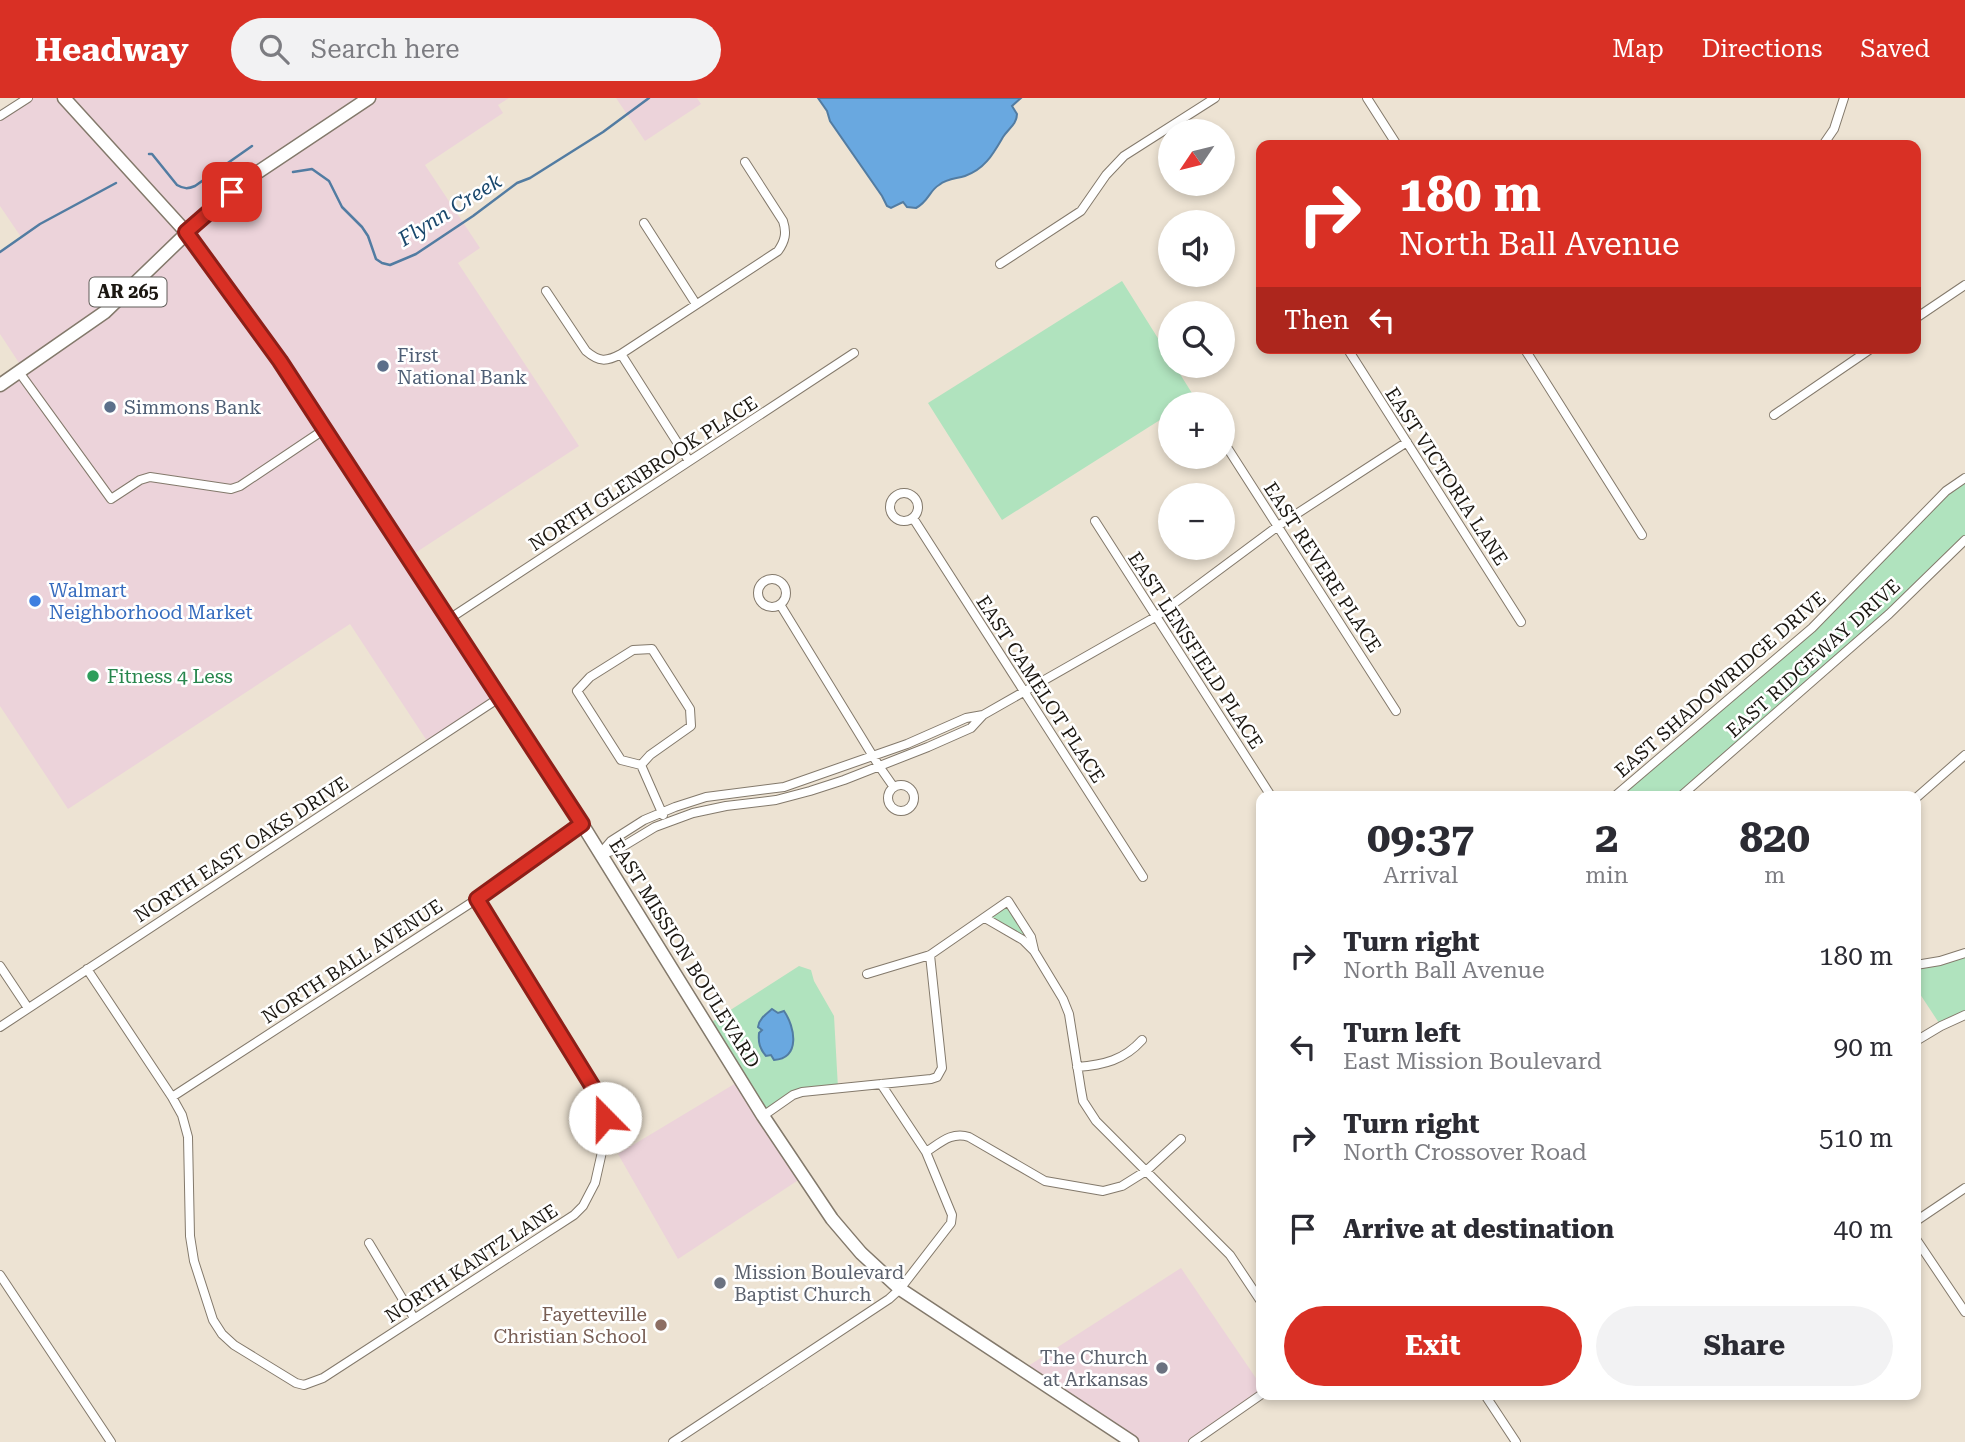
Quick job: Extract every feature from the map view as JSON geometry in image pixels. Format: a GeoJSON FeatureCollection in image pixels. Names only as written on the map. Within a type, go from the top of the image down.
{"type":"FeatureCollection","features":[{"type":"Feature","properties":{"kind":"main road","name":"EAST MISSION BOULEVARD"},"geometry":{"type":"LineString","coordinates":[[64,98],[186,232],[274,352],[582,824],[763,1116],[832,1219],[861,1253],[900,1289],[1132,1442]]}},
{"type":"Feature","properties":{"kind":"main road","name":"AR 265"},"geometry":{"type":"LineString","coordinates":[[0,385],[105,312],[186,232],[246,180],[369,98]]}},
{"type":"Feature","properties":{"kind":"street"},"geometry":{"type":"LineString","coordinates":[[0,117],[28,98]]}},
{"type":"Feature","properties":{"kind":"street"},"geometry":{"type":"LineString","coordinates":[[1000,264],[1081,211],[1106,175],[1124,156],[1215,98]]}},
{"type":"Feature","properties":{"kind":"street"},"geometry":{"type":"LineString","coordinates":[[1367,98],[1393,140]]}},
{"type":"Feature","properties":{"kind":"street"},"geometry":{"type":"LineString","coordinates":[[1826,140],[1834,129],[1844,98]]}},
{"type":"Feature","properties":{"kind":"street"},"geometry":{"type":"LineString","coordinates":[[546,291],[586,351],[593,357],[602,361],[621,354],[778,251],[786,229],[745,162]]}},
{"type":"Feature","properties":{"kind":"street"},"geometry":{"type":"LineString","coordinates":[[644,223],[696,304]]}},
{"type":"Feature","properties":{"kind":"street"},"geometry":{"type":"LineString","coordinates":[[1921,315],[1965,285]]}},
{"type":"Feature","properties":{"kind":"street","name":"NORTH GLENBROOK PLACE"},"geometry":{"type":"LineString","coordinates":[[449,619],[854,353]]}},
{"type":"Feature","properties":{"kind":"street"},"geometry":{"type":"LineString","coordinates":[[621,354],[689,461]]}},
{"type":"Feature","properties":{"kind":"street","name":"EAST VICTORIA LANE"},"geometry":{"type":"LineString","coordinates":[[1350,354],[1521,622]]}},
{"type":"Feature","properties":{"kind":"street"},"geometry":{"type":"LineString","coordinates":[[1531,354],[1642,535]]}},
{"type":"Feature","properties":{"kind":"street"},"geometry":{"type":"LineString","coordinates":[[1774,415],[1863,354]]}},
{"type":"Feature","properties":{"kind":"street"},"geometry":{"type":"LineString","coordinates":[[19,372],[111,499],[140,480],[150,477],[223,489],[240,486],[325,429]]}},
{"type":"Feature","properties":{"kind":"street"},"geometry":{"type":"LineString","coordinates":[[600,853],[611,841],[662,812],[706,797],[783,787],[907,744],[966,718],[983,715],[1157,616],[1278,526],[1407,442]]}},
{"type":"Feature","properties":{"kind":"street","name":"EAST REVERE PLACE"},"geometry":{"type":"LineString","coordinates":[[1235,459],[1396,711]]}},
{"type":"Feature","properties":{"kind":"street","name":"EAST SHADOWRIDGE DRIVE"},"geometry":{"type":"LineString","coordinates":[[1621,791],[1812,628],[1946,491],[1965,478]]}},
{"type":"Feature","properties":{"kind":"street","name":"EAST CAMELOT PLACE"},"geometry":{"type":"LineString","coordinates":[[913,518],[1143,877]]}},
{"type":"Feature","properties":{"kind":"street","name":"EAST LENSFIELD PLACE"},"geometry":{"type":"LineString","coordinates":[[1095,521],[1268,791]]}},
{"type":"Feature","properties":{"kind":"street","name":"EAST RIDGEWAY DRIVE"},"geometry":{"type":"LineString","coordinates":[[1687,791],[1889,614],[1965,540]]}},
{"type":"Feature","properties":{"kind":"street"},"geometry":{"type":"LineString","coordinates":[[781,606],[894,786]]}},
{"type":"Feature","properties":{"kind":"street"},"geometry":{"type":"LineString","coordinates":[[652,649],[690,709],[691,726],[650,755],[641,765],[621,760],[577,691],[590,677],[633,650],[652,649]]}},
{"type":"Feature","properties":{"kind":"street","name":"NORTH EAST OAKS DRIVE"},"geometry":{"type":"LineString","coordinates":[[0,1027],[499,698]]}},
{"type":"Feature","properties":{"kind":"street"},"geometry":{"type":"LineString","coordinates":[[600,853],[617,850],[666,821],[693,813],[776,800],[810,791],[928,747],[971,728],[983,715]]}},
{"type":"Feature","properties":{"kind":"street"},"geometry":{"type":"LineString","coordinates":[[1921,795],[1965,755]]}},
{"type":"Feature","properties":{"kind":"street"},"geometry":{"type":"LineString","coordinates":[[641,765],[666,821]]}},
{"type":"Feature","properties":{"kind":"street","name":"NORTH BALL AVENUE"},"geometry":{"type":"LineString","coordinates":[[172,1097],[477,899],[582,824]]}},
{"type":"Feature","properties":{"kind":"street","name":"NORTH KANTZ LANE"},"geometry":{"type":"LineString","coordinates":[[172,1097],[182,1115],[188,1137],[190,1236],[194,1261],[213,1320],[222,1334],[234,1345],[296,1383],[314,1383],[574,1215],[583,1206],[596,1183],[604,1143],[605,1118],[599,1097],[477,899]]}},
{"type":"Feature","properties":{"kind":"street"},"geometry":{"type":"LineString","coordinates":[[867,974],[930,955],[1009,901],[1031,937],[1034,951]]}},
{"type":"Feature","properties":{"kind":"street"},"geometry":{"type":"LineString","coordinates":[[985,918],[1023,940],[1034,951],[1063,999],[1069,1014],[1080,1090],[1096,1121],[1230,1255],[1256,1294]]}},
{"type":"Feature","properties":{"kind":"street"},"geometry":{"type":"LineString","coordinates":[[1921,964],[1965,953]]}},
{"type":"Feature","properties":{"kind":"street"},"geometry":{"type":"LineString","coordinates":[[763,1116],[793,1095],[802,1092],[931,1079],[940,1073],[942,1068],[930,955]]}},
{"type":"Feature","properties":{"kind":"street"},"geometry":{"type":"LineString","coordinates":[[0,966],[28,1008]]}},
{"type":"Feature","properties":{"kind":"street"},"geometry":{"type":"LineString","coordinates":[[87,969],[172,1097]]}},
{"type":"Feature","properties":{"kind":"street"},"geometry":{"type":"LineString","coordinates":[[1921,1038],[1965,1015]]}},
{"type":"Feature","properties":{"kind":"street"},"geometry":{"type":"LineString","coordinates":[[1077,1067],[1097,1066],[1113,1061],[1128,1053],[1142,1040]]}},
{"type":"Feature","properties":{"kind":"street"},"geometry":{"type":"LineString","coordinates":[[673,1442],[889,1299],[900,1289],[951,1223],[952,1214],[926,1152],[881,1084]]}},
{"type":"Feature","properties":{"kind":"street"},"geometry":{"type":"LineString","coordinates":[[926,1152],[960,1134],[1045,1181],[1103,1191],[1122,1186],[1146,1171],[1181,1139]]}},
{"type":"Feature","properties":{"kind":"street"},"geometry":{"type":"LineString","coordinates":[[1921,1218],[1965,1188]]}},
{"type":"Feature","properties":{"kind":"street"},"geometry":{"type":"LineString","coordinates":[[369,1243],[414,1318]]}},
{"type":"Feature","properties":{"kind":"street"},"geometry":{"type":"LineString","coordinates":[[1921,1246],[1965,1312]]}},
{"type":"Feature","properties":{"kind":"street"},"geometry":{"type":"LineString","coordinates":[[0,1275],[111,1442]]}},
{"type":"Feature","properties":{"kind":"street"},"geometry":{"type":"LineString","coordinates":[[1193,1442],[1256,1398]]}},
{"type":"Feature","properties":{"kind":"street"},"geometry":{"type":"LineString","coordinates":[[1488,1400],[1516,1442]]}},
{"type":"Feature","properties":{"kind":"shaded area"},"geometry":{"type":"Polygon","coordinates":[[[28,98],[509,98],[498,105],[503,113],[425,165],[480,248],[458,263],[579,446],[409,557],[499,698],[429,744],[350,624],[68,809],[0,706],[0,385],[23,369],[0,334],[0,252],[21,237],[0,206],[0,116],[28,98]]]}},
{"type":"Feature","properties":{"kind":"shaded area"},"geometry":{"type":"Polygon","coordinates":[[[616,98],[697,98],[701,104],[645,141],[616,98]]]}},
{"type":"Feature","properties":{"kind":"shaded area"},"geometry":{"type":"Polygon","coordinates":[[[741,1080],[803,1177],[678,1259],[618,1154],[741,1080]]]}},
{"type":"Feature","properties":{"kind":"shaded area"},"geometry":{"type":"Polygon","coordinates":[[[1181,1268],[1256,1378],[1256,1398],[1193,1442],[1132,1442],[1022,1370],[1181,1268]]]}},
{"type":"Feature","properties":{"kind":"green space"},"geometry":{"type":"Polygon","coordinates":[[[1122,281],[1158,338],[1158,378],[1182,378],[1191,392],[1158,392],[1158,421],[1002,520],[928,403],[1122,281]]]}},
{"type":"Feature","properties":{"kind":"green space"},"geometry":{"type":"Polygon","coordinates":[[[1965,478],[1965,540],[1889,614],[1687,791],[1621,791],[1812,628],[1965,478]]]}},
{"type":"Feature","properties":{"kind":"green space"},"geometry":{"type":"Polygon","coordinates":[[[1008,901],[1034,951],[985,918],[1008,901]]]}},
{"type":"Feature","properties":{"kind":"green space"},"geometry":{"type":"Polygon","coordinates":[[[1965,953],[1965,1015],[1941,1026],[1921,996],[1921,964],[1965,953]]]}},
{"type":"Feature","properties":{"kind":"green space"},"geometry":{"type":"Polygon","coordinates":[[[799,966],[811,970],[814,981],[834,1016],[838,1088],[802,1092],[763,1116],[707,1025],[799,966]]]}},
{"type":"Feature","properties":{"kind":"water"},"geometry":{"type":"Polygon","coordinates":[[[818,98],[1021,98],[1012,106],[1017,114],[1016,121],[983,165],[972,173],[942,183],[916,208],[907,207],[903,202],[891,208],[887,206],[830,121],[818,98]]]}},
{"type":"Feature","properties":{"kind":"water"},"geometry":{"type":"Polygon","coordinates":[[[772,1009],[778,1013],[784,1011],[793,1033],[792,1048],[788,1054],[774,1060],[771,1055],[766,1056],[761,1048],[759,1033],[762,1030],[758,1027],[761,1019],[772,1009]]]}},
{"type":"Feature","properties":{"kind":"waterway","name":"Flynn Creek"},"geometry":{"type":"LineString","coordinates":[[293,172],[312,169],[329,181],[342,207],[368,236],[376,259],[390,265],[416,254],[517,183],[530,178],[603,132],[649,98]]}},
{"type":"Feature","properties":{"kind":"waterway","name":"Flynn Creek"},"geometry":{"type":"LineString","coordinates":[[149,154],[152,154],[177,185],[188,188],[195,186],[252,146]]}},
{"type":"Feature","properties":{"kind":"waterway","name":"Flynn Creek"},"geometry":{"type":"LineString","coordinates":[[0,252],[40,224],[116,183]]}},
{"type":"Feature","properties":{"kind":"place","name":"First National Bank"},"geometry":{"type":"Point","coordinates":[383,366]}},
{"type":"Feature","properties":{"kind":"place","name":"Simmons Bank"},"geometry":{"type":"Point","coordinates":[110,407]}},
{"type":"Feature","properties":{"kind":"place","name":"Walmart Neighborhood Market"},"geometry":{"type":"Point","coordinates":[35,601]}},
{"type":"Feature","properties":{"kind":"place","name":"Fitness 4 Less"},"geometry":{"type":"Point","coordinates":[93,676]}},
{"type":"Feature","properties":{"kind":"place","name":"Mission Boulevard Baptist Church"},"geometry":{"type":"Point","coordinates":[720,1283]}},
{"type":"Feature","properties":{"kind":"place","name":"Fayetteville Christian School"},"geometry":{"type":"Point","coordinates":[661,1325]}},
{"type":"Feature","properties":{"kind":"place","name":"The Church at Arkansas"},"geometry":{"type":"Point","coordinates":[1162,1368]}},
{"type":"Feature","properties":{"kind":"route"},"geometry":{"type":"LineString","coordinates":[[232,192],[186,232],[280,361],[582,824],[477,899],[599,1097],[605,1118]]}}]}
